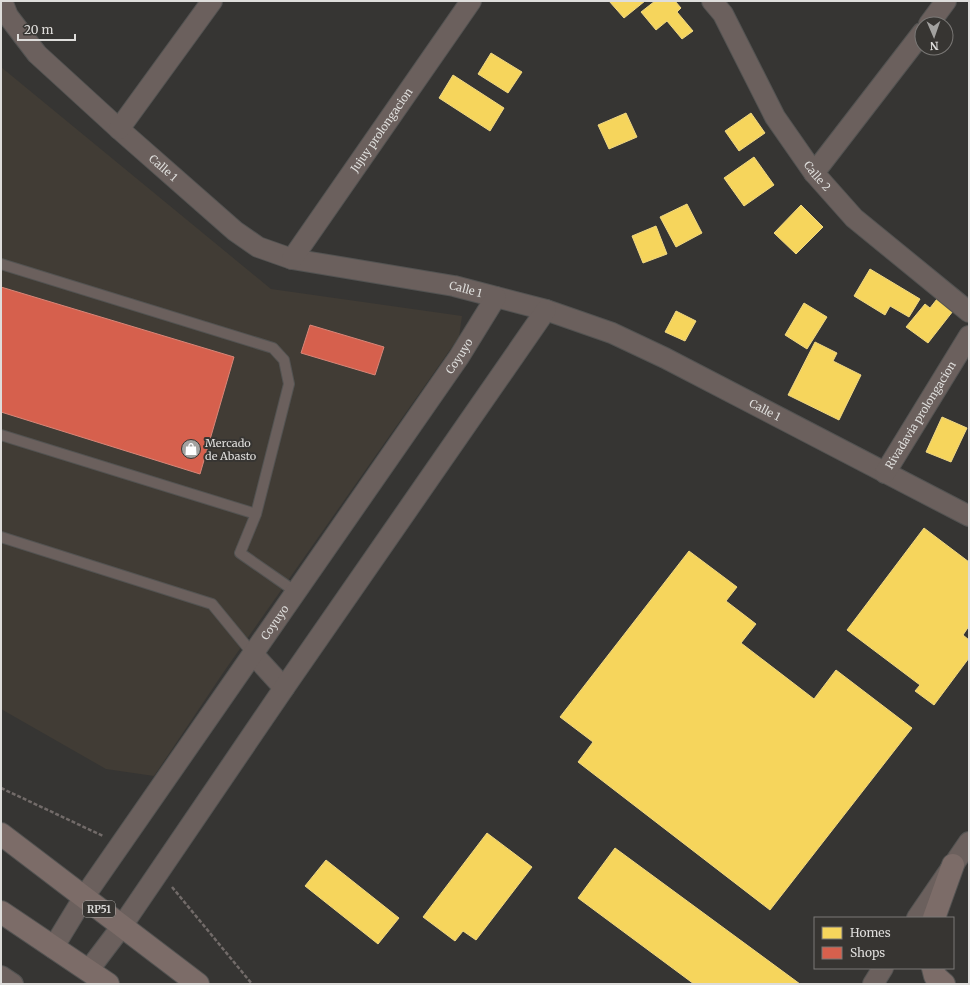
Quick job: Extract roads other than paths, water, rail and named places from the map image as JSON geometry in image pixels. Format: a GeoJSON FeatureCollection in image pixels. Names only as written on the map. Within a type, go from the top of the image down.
{"type":"FeatureCollection","features":[{"type":"Feature","properties":{"kind":"highway","name":"RP51"},"geometry":{"type":"LineString","coordinates":[[1,834],[198,984]]}},
{"type":"Feature","properties":{"kind":"highway"},"geometry":{"type":"LineString","coordinates":[[934,917],[953,865]]}},
{"type":"Feature","properties":{"kind":"highway"},"geometry":{"type":"LineString","coordinates":[[1,912],[108,984]]}},
{"type":"Feature","properties":{"kind":"highway"},"geometry":{"type":"LineString","coordinates":[[933,969],[936,976],[944,984]]}},
{"type":"Feature","properties":{"kind":"street"},"geometry":{"type":"LineString","coordinates":[[119,129],[212,1]]}},
{"type":"Feature","properties":{"kind":"street","name":"Jujuy prolongacion"},"geometry":{"type":"LineString","coordinates":[[292,259],[471,1]]}},
{"type":"Feature","properties":{"kind":"street","name":"Calle 2"},"geometry":{"type":"LineString","coordinates":[[712,1],[724,14],[775,117],[814,173],[854,218],[969,312]]}},
{"type":"Feature","properties":{"kind":"street"},"geometry":{"type":"LineString","coordinates":[[935,16],[946,1]]}},
{"type":"Feature","properties":{"kind":"street","name":"Calle 1"},"geometry":{"type":"LineString","coordinates":[[5,9],[37,54],[119,129],[235,231],[258,247],[292,259],[454,286],[546,310],[612,333],[664,358],[969,516]]}},
{"type":"Feature","properties":{"kind":"street"},"geometry":{"type":"LineString","coordinates":[[814,173],[914,43]]}},
{"type":"Feature","properties":{"kind":"street","name":"Coyuyo"},"geometry":{"type":"LineString","coordinates":[[53,948],[84,897],[459,357],[496,297]]}},
{"type":"Feature","properties":{"kind":"street"},"geometry":{"type":"LineString","coordinates":[[88,970],[122,926],[284,688],[546,310]]}},
{"type":"Feature","properties":{"kind":"street","name":"Rivadavia prolongacion"},"geometry":{"type":"LineString","coordinates":[[885,473],[969,336]]}},
{"type":"Feature","properties":{"kind":"street"},"geometry":{"type":"LineString","coordinates":[[253,654],[284,688]]}},
{"type":"Feature","properties":{"kind":"street"},"geometry":{"type":"LineString","coordinates":[[918,917],[969,842]]}},
{"type":"Feature","properties":{"kind":"street"},"geometry":{"type":"LineString","coordinates":[[873,984],[882,969]]}},
{"type":"Feature","properties":{"kind":"street"},"geometry":{"type":"LineString","coordinates":[[1,976],[13,984]]}},
{"type":"Feature","properties":{"kind":"lane"},"geometry":{"type":"LineString","coordinates":[[1,264],[273,348],[284,360],[289,384],[256,514],[240,553],[296,592]]}},
{"type":"Feature","properties":{"kind":"lane"},"geometry":{"type":"LineString","coordinates":[[1,435],[256,514]]}},
{"type":"Feature","properties":{"kind":"lane"},"geometry":{"type":"LineString","coordinates":[[1,537],[212,604],[253,654]]}},
{"type":"Feature","properties":{"kind":"place","name":"Mercado de Abasto"},"geometry":{"type":"Point","coordinates":[191,449]}}]}
